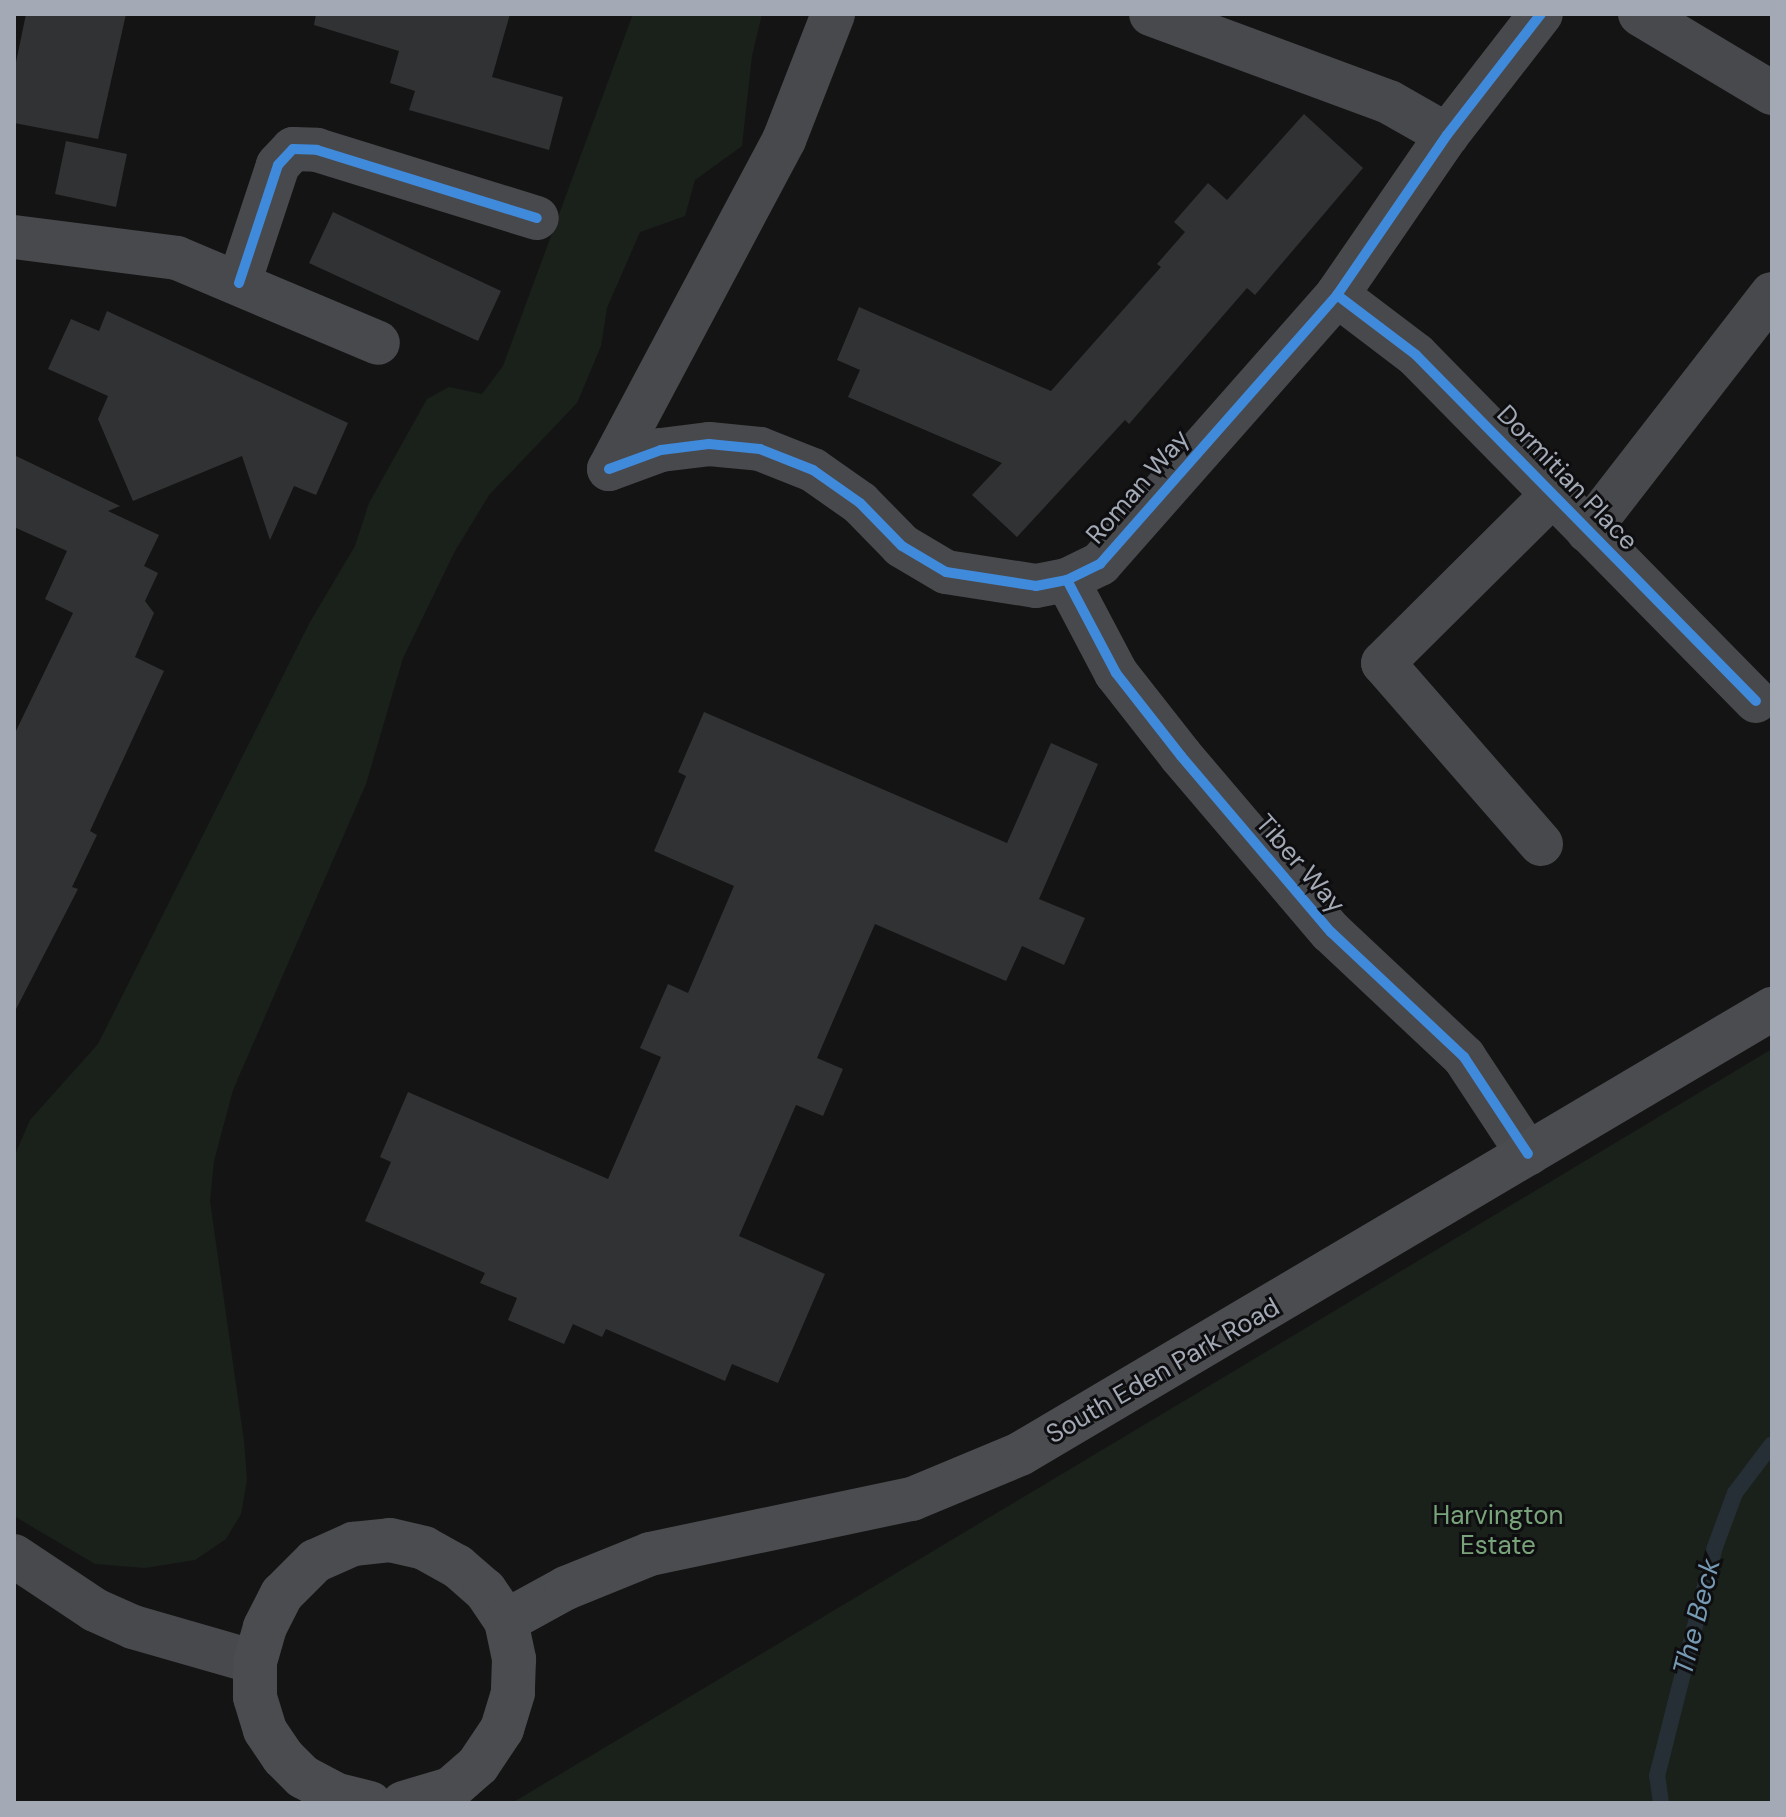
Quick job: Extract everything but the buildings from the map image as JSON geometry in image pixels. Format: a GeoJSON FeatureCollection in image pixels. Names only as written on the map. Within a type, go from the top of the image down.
{"type":"FeatureCollection","features":[{"type":"Feature","properties":{"kind":"main road","name":"South Eden Park Road"},"geometry":{"type":"LineString","coordinates":[[506,1621],[566,1588],[650,1554],[851,1514],[967,1479],[1083,1420],[1772,1009]]}},
{"type":"Feature","properties":{"kind":"main road"},"geometry":{"type":"LineString","coordinates":[[347,1800],[303,1777],[265,1730],[255,1697],[255,1662],[282,1594],[315,1561],[353,1544],[390,1540],[424,1548],[457,1566],[485,1590],[506,1621],[514,1659],[513,1693],[502,1729],[478,1765],[450,1789],[403,1803]]}},
{"type":"Feature","properties":{"kind":"street","name":"Roman Way"},"geometry":{"type":"LineString","coordinates":[[833,14],[784,140],[609,469],[661,450],[709,444],[760,449],[813,470],[860,503],[902,546],[946,572],[1036,586],[1067,580],[1100,564],[1337,295],[1447,135],[1541,14]]}},
{"type":"Feature","properties":{"kind":"street"},"geometry":{"type":"LineString","coordinates":[[1151,14],[1389,102],[1447,135]]}},
{"type":"Feature","properties":{"kind":"street"},"geometry":{"type":"LineString","coordinates":[[1640,14],[1772,93]]}},
{"type":"Feature","properties":{"kind":"street"},"geometry":{"type":"LineString","coordinates":[[239,283],[278,165],[293,149],[317,150],[537,218]]}},
{"type":"Feature","properties":{"kind":"street"},"geometry":{"type":"LineString","coordinates":[[14,237],[177,258],[378,343]]}},
{"type":"Feature","properties":{"kind":"street"},"geometry":{"type":"LineString","coordinates":[[1588,531],[1772,294]]}},
{"type":"Feature","properties":{"kind":"street","name":"Dormitian Place"},"geometry":{"type":"LineString","coordinates":[[1337,295],[1416,355],[1756,701]]}},
{"type":"Feature","properties":{"kind":"street"},"geometry":{"type":"LineString","coordinates":[[1541,844],[1383,663],[1552,495]]}},
{"type":"Feature","properties":{"kind":"street","name":"Tiber Way"},"geometry":{"type":"LineString","coordinates":[[1067,580],[1116,673],[1181,756],[1331,932],[1464,1057],[1528,1154]]}},
{"type":"Feature","properties":{"kind":"street"},"geometry":{"type":"LineString","coordinates":[[14,1556],[95,1610],[133,1627],[255,1662]]}},
{"type":"Feature","properties":{"kind":"green space"},"geometry":{"type":"Polygon","coordinates":[[[633,14],[762,14],[752,56],[742,146],[695,180],[685,216],[640,232],[607,308],[601,346],[577,403],[489,495],[455,551],[403,658],[366,784],[233,1090],[214,1161],[210,1201],[244,1441],[247,1480],[241,1514],[226,1539],[195,1560],[145,1568],[95,1564],[14,1516],[14,1157],[30,1120],[98,1044],[310,622],[355,546],[369,503],[427,399],[449,387],[482,394],[503,366],[633,14]]]}},
{"type":"Feature","properties":{"kind":"green space","name":"Harvington Estate"},"geometry":{"type":"Polygon","coordinates":[[[1772,1049],[1772,1803],[512,1803],[1772,1049]]]}},
{"type":"Feature","properties":{"kind":"waterway","name":"The Beck"},"geometry":{"type":"LineString","coordinates":[[1661,1803],[1657,1776],[1715,1547],[1735,1493],[1772,1444]]}},
{"type":"Feature","properties":{"kind":"cycle path"},"geometry":{"type":"LineString","coordinates":[[609,469],[661,450],[709,444],[760,449],[813,470],[860,503],[902,546],[946,572],[1036,586],[1067,580],[1100,564],[1337,295],[1447,135],[1541,14]]}},
{"type":"Feature","properties":{"kind":"cycle path"},"geometry":{"type":"LineString","coordinates":[[239,283],[278,165],[293,149],[317,150],[537,218]]}},
{"type":"Feature","properties":{"kind":"cycle path"},"geometry":{"type":"LineString","coordinates":[[1337,295],[1416,355],[1756,701]]}},
{"type":"Feature","properties":{"kind":"cycle path"},"geometry":{"type":"LineString","coordinates":[[1067,580],[1116,673],[1181,756],[1331,932],[1464,1057],[1528,1154]]}}]}
